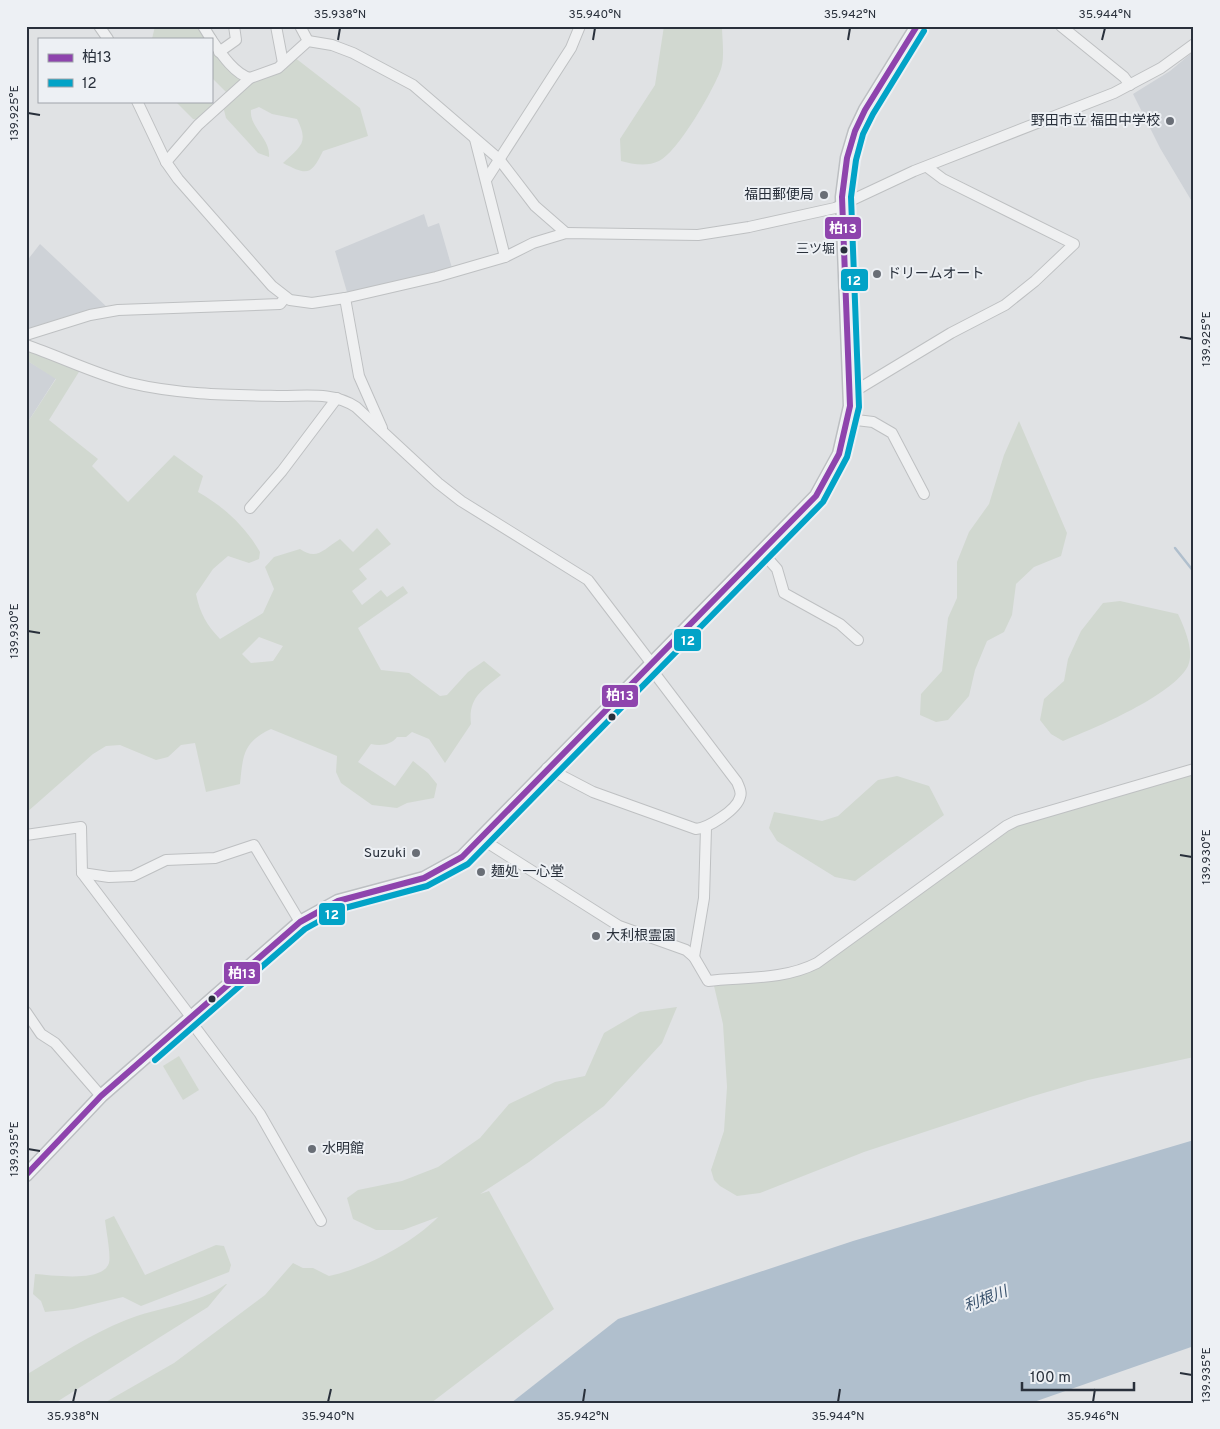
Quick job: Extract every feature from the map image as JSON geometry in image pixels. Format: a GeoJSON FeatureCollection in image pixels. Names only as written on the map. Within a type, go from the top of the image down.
{"type":"FeatureCollection","features":[{"type":"Feature","properties":{"kind":"main road"},"geometry":{"type":"LineString","coordinates":[[26,1176],[101,1096],[300,922],[338,900],[416,881],[436,873],[462,857],[806,508],[821,488],[839,454],[848,419],[850,394],[842,206],[846,164],[859,122],[917,26]]}},
{"type":"Feature","properties":{"kind":"street"},"geometry":{"type":"LineString","coordinates":[[99,26],[107,38]]}},
{"type":"Feature","properties":{"kind":"street"},"geometry":{"type":"LineString","coordinates":[[203,26],[210,38]]}},
{"type":"Feature","properties":{"kind":"street"},"geometry":{"type":"LineString","coordinates":[[219,52],[236,40],[234,26]]}},
{"type":"Feature","properties":{"kind":"street"},"geometry":{"type":"LineString","coordinates":[[276,26],[283,62]]}},
{"type":"Feature","properties":{"kind":"street"},"geometry":{"type":"LineString","coordinates":[[300,26],[308,41]]}},
{"type":"Feature","properties":{"kind":"street"},"geometry":{"type":"LineString","coordinates":[[486,180],[571,48],[580,26]]}},
{"type":"Feature","properties":{"kind":"street"},"geometry":{"type":"LineString","coordinates":[[1061,26],[1124,77],[1130,86]]}},
{"type":"Feature","properties":{"kind":"street"},"geometry":{"type":"LineString","coordinates":[[212,41],[219,52],[244,76],[250,78]]}},
{"type":"Feature","properties":{"kind":"street"},"geometry":{"type":"LineString","coordinates":[[166,162],[198,125],[250,78],[278,68],[308,41],[332,44],[413,85],[499,159],[535,206],[566,233]]}},
{"type":"Feature","properties":{"kind":"street"},"geometry":{"type":"LineString","coordinates":[[137,102],[166,162],[178,179],[265,279],[285,298],[312,303],[400,286],[505,257],[541,240],[566,233],[698,235],[749,227],[842,206],[927,166],[1130,86],[1161,68],[1194,44]]}},
{"type":"Feature","properties":{"kind":"street"},"geometry":{"type":"LineString","coordinates":[[474,138],[505,257]]}},
{"type":"Feature","properties":{"kind":"street"},"geometry":{"type":"LineString","coordinates":[[850,394],[951,333],[1005,304],[1035,281],[1074,244],[943,179],[927,166]]}},
{"type":"Feature","properties":{"kind":"street"},"geometry":{"type":"LineString","coordinates":[[26,335],[100,313],[280,304],[285,298]]}},
{"type":"Feature","properties":{"kind":"street"},"geometry":{"type":"LineString","coordinates":[[344,298],[359,376],[384,431]]}},
{"type":"Feature","properties":{"kind":"street"},"geometry":{"type":"LineString","coordinates":[[26,345],[128,382],[187,394],[337,398],[356,407],[438,483],[462,501],[588,580],[598,591],[737,782],[741,791],[740,799],[736,805],[706,828],[696,829],[680,825],[593,792],[548,768]]}},
{"type":"Feature","properties":{"kind":"street"},"geometry":{"type":"LineString","coordinates":[[250,508],[282,471],[337,398]]}},
{"type":"Feature","properties":{"kind":"street"},"geometry":{"type":"LineString","coordinates":[[848,419],[873,422],[892,433],[924,494]]}},
{"type":"Feature","properties":{"kind":"street"},"geometry":{"type":"LineString","coordinates":[[762,552],[777,568],[784,593],[840,624],[858,640]]}},
{"type":"Feature","properties":{"kind":"street"},"geometry":{"type":"LineString","coordinates":[[480,838],[619,926],[686,950],[694,957],[708,981],[768,977],[805,969],[831,954],[1006,826],[1028,816],[1194,769]]}},
{"type":"Feature","properties":{"kind":"street"},"geometry":{"type":"LineString","coordinates":[[26,834],[81,827],[82,873],[260,1114],[321,1221]]}},
{"type":"Feature","properties":{"kind":"street"},"geometry":{"type":"LineString","coordinates":[[694,957],[704,898],[706,828]]}},
{"type":"Feature","properties":{"kind":"street"},"geometry":{"type":"LineString","coordinates":[[82,873],[109,877],[133,876],[166,860],[215,858],[254,845],[300,922]]}},
{"type":"Feature","properties":{"kind":"street"},"geometry":{"type":"LineString","coordinates":[[26,1012],[41,1034],[55,1043],[101,1096]]}},
{"type":"Feature","properties":{"kind":"shaded area"},"geometry":{"type":"Polygon","coordinates":[[[155,26],[199,26],[206,38],[152,38],[155,26]]]}},
{"type":"Feature","properties":{"kind":"shaded area"},"geometry":{"type":"Polygon","coordinates":[[[664,26],[722,26],[723,54],[721,69],[711,91],[694,119],[676,146],[667,155],[659,161],[650,164],[635,164],[621,161],[620,139],[655,85],[664,26]]]}},
{"type":"Feature","properties":{"kind":"shaded area"},"geometry":{"type":"Polygon","coordinates":[[[212,47],[244,80],[228,94],[212,78],[212,47]]]}},
{"type":"Feature","properties":{"kind":"shaded area","name":"野田市立 福田中学校"},"geometry":{"type":"Polygon","coordinates":[[[1194,51],[1194,205],[1160,148],[1133,94],[1170,71],[1194,51]]]}},
{"type":"Feature","properties":{"kind":"shaded area"},"geometry":{"type":"Polygon","coordinates":[[[294,57],[360,108],[368,136],[323,151],[312,169],[308,171],[298,170],[283,163],[299,148],[303,139],[301,127],[297,119],[272,114],[259,107],[251,110],[253,122],[267,144],[269,157],[258,153],[226,118],[223,106],[249,82],[294,57]]]}},
{"type":"Feature","properties":{"kind":"shaded area"},"geometry":{"type":"Polygon","coordinates":[[[176,102],[211,102],[215,107],[198,120],[193,119],[176,102]]]}},
{"type":"Feature","properties":{"kind":"shaded area"},"geometry":{"type":"Polygon","coordinates":[[[424,214],[428,227],[439,223],[452,268],[395,283],[347,292],[335,251],[424,214]]]}},
{"type":"Feature","properties":{"kind":"shaded area"},"geometry":{"type":"Polygon","coordinates":[[[40,244],[109,309],[26,333],[26,262],[40,244]]]}},
{"type":"Feature","properties":{"kind":"shaded area"},"geometry":{"type":"Polygon","coordinates":[[[26,346],[82,367],[49,420],[98,459],[92,466],[128,502],[174,455],[203,476],[198,492],[233,518],[248,534],[260,552],[259,559],[249,563],[228,556],[213,569],[196,594],[205,619],[220,639],[263,613],[274,589],[265,567],[274,557],[300,549],[316,554],[340,539],[353,552],[377,528],[391,544],[359,569],[367,579],[352,591],[362,605],[381,590],[387,597],[403,586],[408,593],[358,628],[381,670],[409,673],[440,696],[447,695],[468,672],[484,661],[501,675],[482,690],[474,701],[471,724],[445,763],[429,739],[412,732],[406,737],[397,737],[392,742],[386,744],[371,744],[358,762],[395,786],[413,761],[428,773],[437,784],[434,798],[407,803],[397,808],[372,805],[341,783],[336,772],[337,756],[271,729],[255,739],[246,750],[240,784],[206,792],[195,743],[181,745],[168,757],[156,760],[120,745],[106,746],[93,754],[26,813],[26,425],[56,379],[26,360],[26,346]],[[259,637],[242,654],[251,663],[273,661],[283,646],[259,637]]]}},
{"type":"Feature","properties":{"kind":"shaded area"},"geometry":{"type":"Polygon","coordinates":[[[26,360],[56,378],[26,425],[26,360]]]}},
{"type":"Feature","properties":{"kind":"shaded area"},"geometry":{"type":"Polygon","coordinates":[[[1019,421],[1067,533],[1061,556],[1034,567],[1016,584],[1012,615],[1004,632],[987,641],[975,670],[969,696],[948,720],[936,722],[920,715],[921,694],[942,671],[948,618],[957,598],[957,562],[969,532],[989,504],[1004,455],[1019,421]]]}},
{"type":"Feature","properties":{"kind":"shaded area"},"geometry":{"type":"Polygon","coordinates":[[[1120,601],[1178,614],[1186,632],[1189,646],[1190,660],[1188,666],[1166,689],[1132,710],[1063,741],[1051,734],[1040,720],[1044,699],[1064,681],[1068,659],[1081,631],[1103,603],[1120,601]]]}},
{"type":"Feature","properties":{"kind":"shaded area"},"geometry":{"type":"Polygon","coordinates":[[[1194,773],[1194,1057],[1088,1080],[1030,1097],[864,1152],[760,1193],[737,1196],[714,1180],[711,1170],[724,1131],[727,1087],[723,1024],[714,986],[794,976],[819,967],[1024,822],[1194,773]]]}},
{"type":"Feature","properties":{"kind":"shaded area"},"geometry":{"type":"Polygon","coordinates":[[[897,776],[929,786],[944,815],[855,881],[835,877],[777,841],[769,828],[774,812],[822,821],[838,816],[878,780],[897,776]]]}},
{"type":"Feature","properties":{"kind":"shaded area"},"geometry":{"type":"Polygon","coordinates":[[[677,1007],[662,1043],[604,1106],[529,1162],[480,1194],[489,1191],[554,1309],[431,1403],[104,1403],[174,1363],[265,1295],[293,1263],[303,1268],[313,1268],[329,1276],[343,1273],[372,1261],[402,1245],[428,1227],[438,1217],[403,1230],[376,1230],[353,1219],[347,1198],[358,1190],[402,1181],[438,1167],[480,1138],[509,1104],[555,1082],[585,1076],[604,1033],[640,1012],[677,1007]]]}},
{"type":"Feature","properties":{"kind":"shaded area"},"geometry":{"type":"Polygon","coordinates":[[[179,1056],[199,1090],[183,1100],[163,1066],[179,1056]]]}},
{"type":"Feature","properties":{"kind":"shaded area"},"geometry":{"type":"Polygon","coordinates":[[[114,1216],[145,1275],[216,1245],[224,1246],[231,1265],[229,1272],[141,1306],[123,1297],[73,1309],[45,1312],[41,1301],[33,1294],[35,1274],[87,1276],[105,1269],[109,1263],[109,1248],[105,1220],[114,1216]]]}},
{"type":"Feature","properties":{"kind":"shaded area"},"geometry":{"type":"Polygon","coordinates":[[[226,1284],[208,1307],[55,1403],[26,1403],[26,1375],[63,1352],[126,1320],[191,1301],[216,1291],[226,1284]]]}},
{"type":"Feature","properties":{"kind":"water","name":"利根川"},"geometry":{"type":"Polygon","coordinates":[[[1194,1140],[1194,1346],[1031,1403],[511,1403],[618,1319],[853,1241],[1194,1140]]]}},
{"type":"Feature","properties":{"kind":"waterway"},"geometry":{"type":"LineString","coordinates":[[1175,548],[1194,572]]}},
{"type":"Feature","properties":{"kind":"transit line","name":"柏13"},"geometry":{"type":"LineString","coordinates":[[26,1175],[101,1096],[300,922],[338,901],[424,878],[462,857],[816,496],[839,454],[850,406],[842,197],[847,158],[855,131],[865,110],[917,26]]}},
{"type":"Feature","properties":{"kind":"transit line","name":"12"},"geometry":{"type":"LineString","coordinates":[[155,1060],[305,929],[341,909],[427,886],[468,864],[823,502],[847,457],[859,407],[851,197],[856,160],[863,134],[873,114],[924,31]]}},
{"type":"Feature","properties":{"kind":"place","name":"野田市立 福田中学校"},"geometry":{"type":"Point","coordinates":[1170,121]}},
{"type":"Feature","properties":{"kind":"place","name":"福田郵便局"},"geometry":{"type":"Point","coordinates":[824,195]}},
{"type":"Feature","properties":{"kind":"place","name":"三ツ堀"},"geometry":{"type":"Point","coordinates":[844,250]}},
{"type":"Feature","properties":{"kind":"place","name":"ドリームオート"},"geometry":{"type":"Point","coordinates":[877,274]}},
{"type":"Feature","properties":{"kind":"place","name":"Suzuki"},"geometry":{"type":"Point","coordinates":[416,853]}},
{"type":"Feature","properties":{"kind":"place","name":"麺処 一心堂"},"geometry":{"type":"Point","coordinates":[481,872]}},
{"type":"Feature","properties":{"kind":"place","name":"大利根霊園"},"geometry":{"type":"Point","coordinates":[596,936]}},
{"type":"Feature","properties":{"kind":"place","name":"水明館"},"geometry":{"type":"Point","coordinates":[312,1149]}}]}
